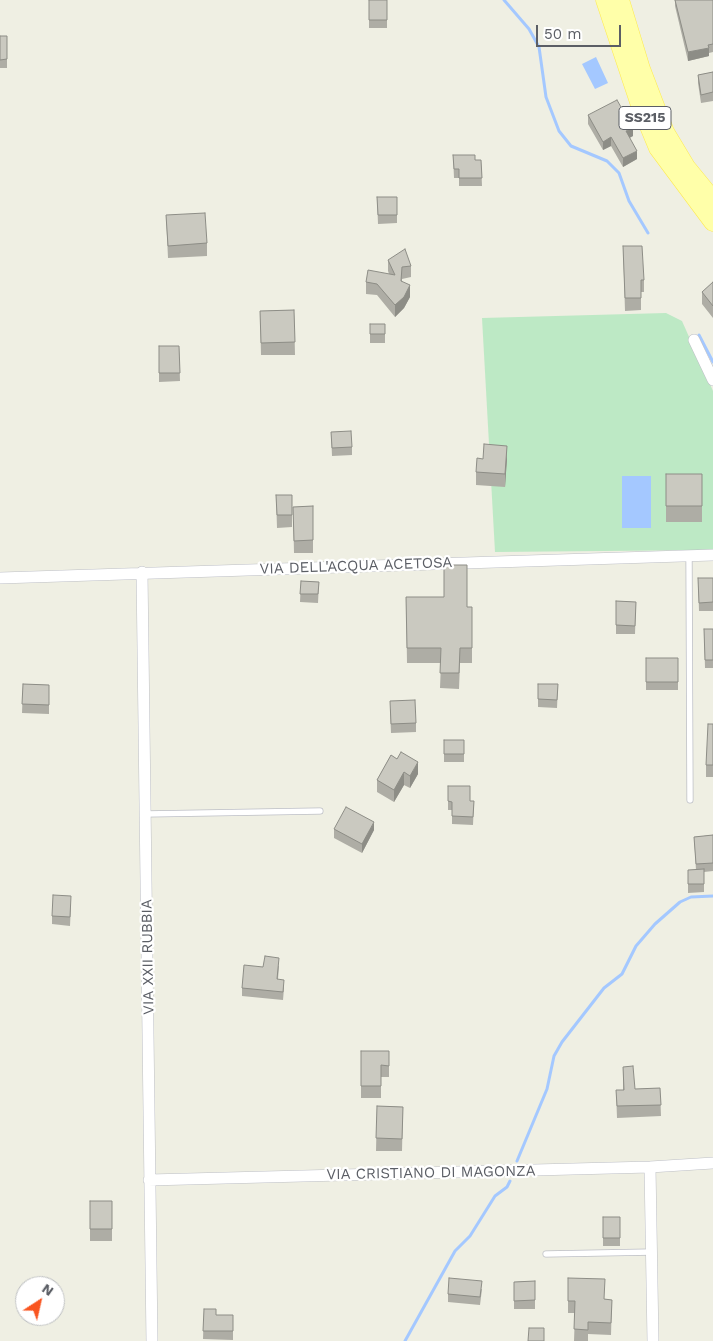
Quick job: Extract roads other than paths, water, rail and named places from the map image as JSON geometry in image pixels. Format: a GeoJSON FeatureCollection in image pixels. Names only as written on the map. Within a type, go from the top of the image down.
{"type":"FeatureCollection","features":[{"type":"Feature","properties":{"kind":"main road","name":"SS215"},"geometry":{"type":"LineString","coordinates":[[605,0],[639,102],[658,148],[713,222]]}},
{"type":"Feature","properties":{"kind":"main road","name":"SS215"},"geometry":{"type":"LineString","coordinates":[[620,0],[641,69],[665,132],[686,167],[713,200]]}},
{"type":"Feature","properties":{"kind":"street"},"geometry":{"type":"LineString","coordinates":[[694,340],[713,380]]}},
{"type":"Feature","properties":{"kind":"street","name":"VIA DELL'ACQUA ACETOSA"},"geometry":{"type":"LineString","coordinates":[[0,578],[713,555]]}},
{"type":"Feature","properties":{"kind":"street","name":"VIA XXII RUBBIA"},"geometry":{"type":"LineString","coordinates":[[142,572],[152,1341]]}},
{"type":"Feature","properties":{"kind":"street","name":"VIA CRISTIANO DI MAGONZA"},"geometry":{"type":"LineString","coordinates":[[150,1180],[650,1167],[713,1163]]}},
{"type":"Feature","properties":{"kind":"street"},"geometry":{"type":"LineString","coordinates":[[650,1167],[653,1341]]}},
{"type":"Feature","properties":{"kind":"lane"},"geometry":{"type":"LineString","coordinates":[[689,556],[690,800]]}},
{"type":"Feature","properties":{"kind":"lane"},"geometry":{"type":"LineString","coordinates":[[146,814],[320,811]]}},
{"type":"Feature","properties":{"kind":"lane"},"geometry":{"type":"LineString","coordinates":[[546,1254],[652,1252]]}},
{"type":"Feature","properties":{"kind":"water"},"geometry":{"type":"Polygon","coordinates":[[[596,57],[608,83],[595,89],[582,64],[596,57]]]}},
{"type":"Feature","properties":{"kind":"water"},"geometry":{"type":"Polygon","coordinates":[[[622,476],[651,476],[651,528],[622,528],[622,476]]]}},
{"type":"Feature","properties":{"kind":"waterway"},"geometry":{"type":"LineString","coordinates":[[504,0],[529,29],[539,47],[546,97],[559,131],[571,146],[607,161],[619,173],[629,201],[648,233]]}},
{"type":"Feature","properties":{"kind":"waterway"},"geometry":{"type":"LineString","coordinates":[[699,335],[713,362]]}},
{"type":"Feature","properties":{"kind":"waterway"},"geometry":{"type":"LineString","coordinates":[[517,1161],[547,1089],[554,1056],[562,1042],[604,988],[622,974],[636,946],[655,924],[680,902],[691,897],[713,896]]}},
{"type":"Feature","properties":{"kind":"waterway"},"geometry":{"type":"LineString","coordinates":[[405,1341],[455,1251],[470,1236],[495,1196],[507,1187],[510,1181]]}}]}
